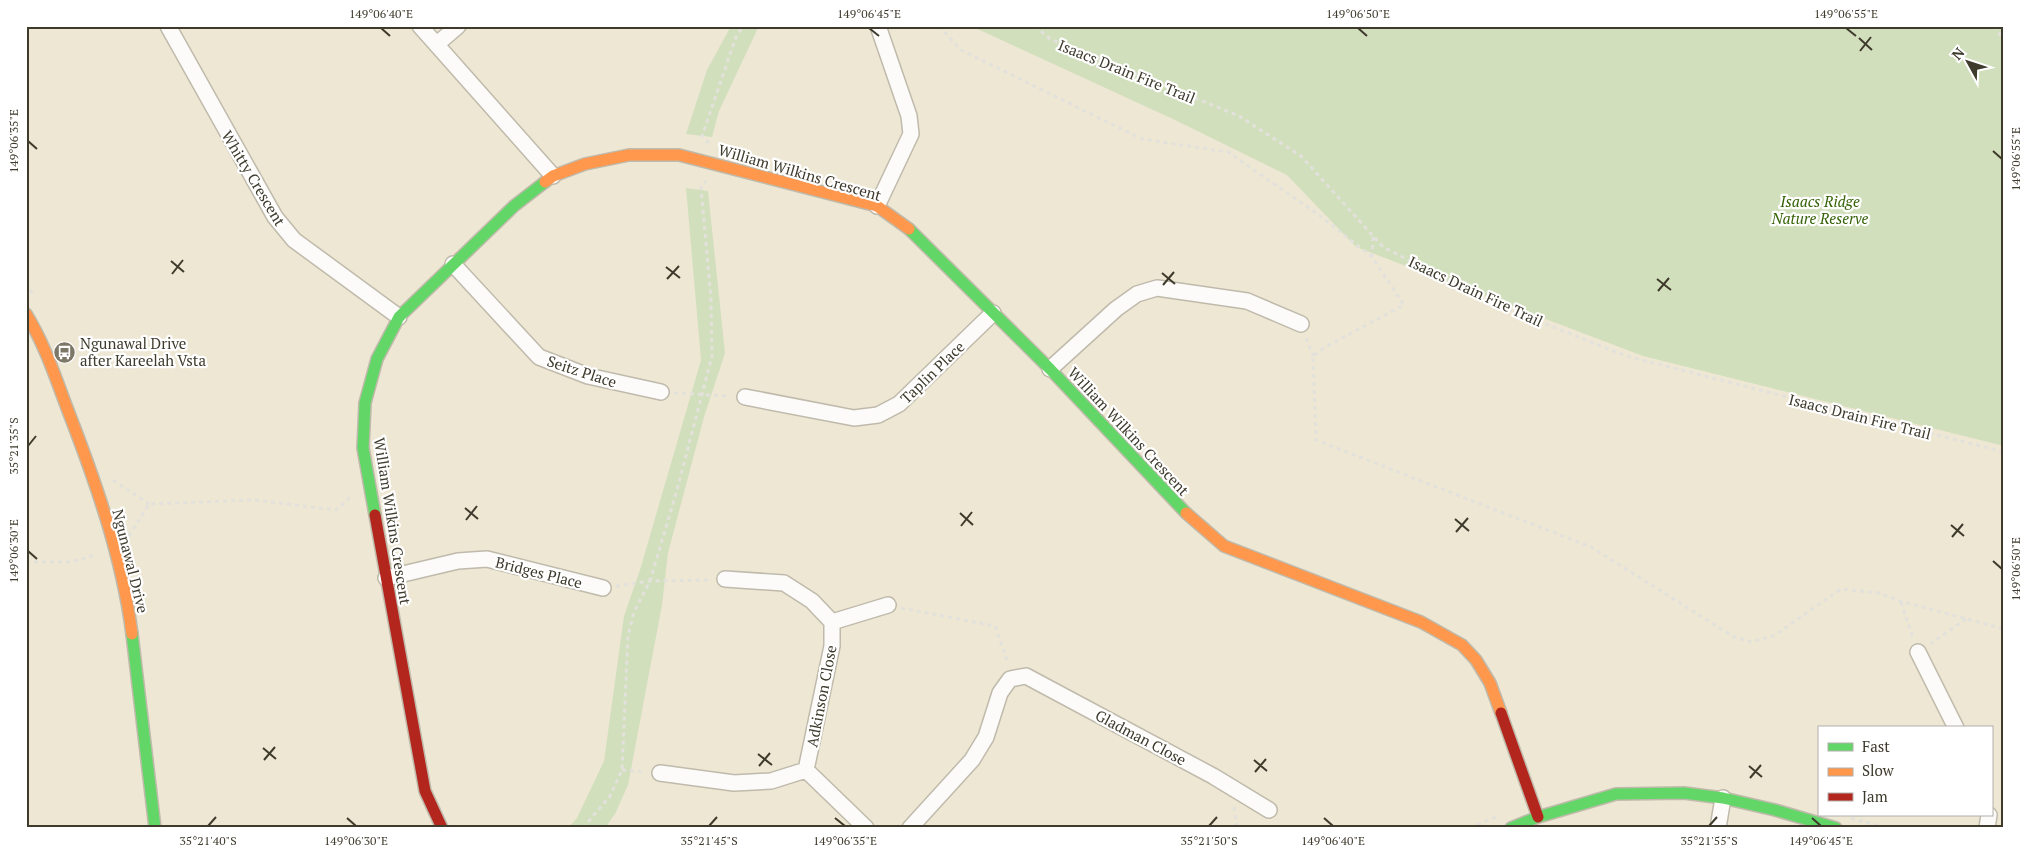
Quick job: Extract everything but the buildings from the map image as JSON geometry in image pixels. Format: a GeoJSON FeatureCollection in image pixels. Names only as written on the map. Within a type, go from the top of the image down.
{"type":"FeatureCollection","features":[{"type":"Feature","properties":{"kind":"street","name":"Whitty Crescent"},"geometry":{"type":"LineString","coordinates":[[168,26],[275,217],[294,240],[399,317]]}},
{"type":"Feature","properties":{"kind":"street"},"geometry":{"type":"LineString","coordinates":[[420,26],[553,176]]}},
{"type":"Feature","properties":{"kind":"street"},"geometry":{"type":"LineString","coordinates":[[437,44],[458,26]]}},
{"type":"Feature","properties":{"kind":"street"},"geometry":{"type":"LineString","coordinates":[[877,206],[911,134],[909,116],[878,26]]}},
{"type":"Feature","properties":{"kind":"street","name":"William Wilkins Crescent"},"geometry":{"type":"LineString","coordinates":[[442,828],[425,791],[363,448],[365,403],[376,359],[399,317],[514,206],[553,176],[586,164],[629,155],[679,155],[877,206],[912,231],[1050,369],[1179,507],[1224,546],[1421,622],[1462,645],[1476,660],[1490,683],[1538,817]]}},
{"type":"Feature","properties":{"kind":"street","name":"Seitz Place"},"geometry":{"type":"LineString","coordinates":[[453,264],[539,357],[588,376],[661,392]]}},
{"type":"Feature","properties":{"kind":"street"},"geometry":{"type":"LineString","coordinates":[[1050,369],[1116,309],[1138,294],[1157,288],[1247,301],[1301,324]]}},
{"type":"Feature","properties":{"kind":"street","name":"Taplin Place"},"geometry":{"type":"LineString","coordinates":[[745,397],[854,418],[878,415],[899,404],[993,313]]}},
{"type":"Feature","properties":{"kind":"street","name":"Ngunawal Drive"},"geometry":{"type":"LineString","coordinates":[[26,314],[39,335],[84,452],[114,547],[129,611],[155,828]]}},
{"type":"Feature","properties":{"kind":"street","name":"Bridges Place"},"geometry":{"type":"LineString","coordinates":[[386,578],[458,561],[487,559],[603,588]]}},
{"type":"Feature","properties":{"kind":"street"},"geometry":{"type":"LineString","coordinates":[[725,579],[784,583],[812,601],[832,622],[888,605]]}},
{"type":"Feature","properties":{"kind":"street","name":"Adkinson Close"},"geometry":{"type":"LineString","coordinates":[[806,770],[832,646],[832,622]]}},
{"type":"Feature","properties":{"kind":"street"},"geometry":{"type":"LineString","coordinates":[[1918,652],[1955,726]]}},
{"type":"Feature","properties":{"kind":"street"},"geometry":{"type":"LineString","coordinates":[[910,828],[972,760],[986,737],[1000,693],[1010,679],[1008,664]]}},
{"type":"Feature","properties":{"kind":"street","name":"Gladman Close"},"geometry":{"type":"LineString","coordinates":[[1010,679],[1026,676],[1213,776],[1269,810]]}},
{"type":"Feature","properties":{"kind":"street"},"geometry":{"type":"LineString","coordinates":[[660,773],[734,783],[771,782],[806,770],[866,828]]}},
{"type":"Feature","properties":{"kind":"street"},"geometry":{"type":"LineString","coordinates":[[1511,828],[1538,817],[1616,794],[1684,793],[1723,798],[1775,810],[1836,828]]}},
{"type":"Feature","properties":{"kind":"street"},"geometry":{"type":"LineString","coordinates":[[1718,828],[1723,798]]}},
{"type":"Feature","properties":{"kind":"path"},"geometry":{"type":"LineString","coordinates":[[583,828],[610,796],[622,770],[628,636],[634,612],[650,581],[712,356],[712,318],[701,188],[711,175],[711,163],[717,150],[702,136],[736,37],[743,26]]}},
{"type":"Feature","properties":{"kind":"path"},"geometry":{"type":"LineString","coordinates":[[939,26],[961,50],[1142,139],[1228,152],[1319,215],[1372,257],[1404,305],[1325,347],[1313,356],[1316,440],[1591,547],[1734,637],[1750,642],[1775,635],[1841,589],[1879,593],[1900,601],[2004,629]]}},
{"type":"Feature","properties":{"kind":"path","name":"Isaacs Drain Fire Trail"},"geometry":{"type":"LineString","coordinates":[[1035,26],[1050,39],[1239,116],[1302,156],[1382,247],[1494,303],[1626,356],[2004,452]]}},
{"type":"Feature","properties":{"kind":"path"},"geometry":{"type":"LineString","coordinates":[[1994,26],[2004,40]]}},
{"type":"Feature","properties":{"kind":"path"},"geometry":{"type":"LineString","coordinates":[[1372,257],[1373,236]]}},
{"type":"Feature","properties":{"kind":"path"},"geometry":{"type":"LineString","coordinates":[[661,392],[745,397]]}},
{"type":"Feature","properties":{"kind":"path"},"geometry":{"type":"LineString","coordinates":[[113,479],[149,504],[254,500],[336,510],[359,489]]}},
{"type":"Feature","properties":{"kind":"path"},"geometry":{"type":"LineString","coordinates":[[26,562],[70,562],[104,553],[131,534],[149,504]]}},
{"type":"Feature","properties":{"kind":"path"},"geometry":{"type":"LineString","coordinates":[[603,588],[650,581],[725,579]]}},
{"type":"Feature","properties":{"kind":"path"},"geometry":{"type":"LineString","coordinates":[[1900,601],[1918,652],[1967,619]]}},
{"type":"Feature","properties":{"kind":"path"},"geometry":{"type":"LineString","coordinates":[[888,605],[995,626],[1008,664]]}},
{"type":"Feature","properties":{"kind":"path"},"geometry":{"type":"LineString","coordinates":[[622,770],[660,773]]}},
{"type":"Feature","properties":{"kind":"path"},"geometry":{"type":"LineString","coordinates":[[1846,816],[1886,828]]}},
{"type":"Feature","properties":{"kind":"path"},"geometry":{"type":"LineString","coordinates":[[1864,828],[1865,822]]}},
{"type":"Feature","properties":{"kind":"green space"},"geometry":{"type":"Polygon","coordinates":[[[731,26],[759,26],[719,111],[712,137],[686,134],[707,70],[731,26]]]}},
{"type":"Feature","properties":{"kind":"green space","name":"Isaacs Ridge Nature Reserve"},"geometry":{"type":"Polygon","coordinates":[[[971,26],[2004,26],[2004,446],[1643,356],[1356,247],[1287,175],[1175,120],[971,26]]]}},
{"type":"Feature","properties":{"kind":"green space"},"geometry":{"type":"Polygon","coordinates":[[[686,188],[708,191],[725,353],[704,417],[668,553],[662,605],[628,785],[615,814],[605,828],[568,828],[577,818],[604,761],[624,616],[640,570],[701,360],[686,188]]]}},
{"type":"Feature","properties":{"kind":"traffic: fast"},"geometry":{"type":"LineString","coordinates":[[375,515],[363,448],[365,403],[377,359],[399,317],[514,206],[545,182]]}},
{"type":"Feature","properties":{"kind":"traffic: fast"},"geometry":{"type":"LineString","coordinates":[[909,229],[1050,369],[1186,513]]}},
{"type":"Feature","properties":{"kind":"traffic: fast"},"geometry":{"type":"LineString","coordinates":[[132,634],[155,828]]}},
{"type":"Feature","properties":{"kind":"traffic: fast"},"geometry":{"type":"LineString","coordinates":[[1511,828],[1538,817],[1616,794],[1684,793],[1723,798],[1775,810],[1836,828]]}},
{"type":"Feature","properties":{"kind":"traffic: slow"},"geometry":{"type":"LineString","coordinates":[[545,182],[553,176],[585,164],[629,155],[679,155],[877,206],[909,229]]}},
{"type":"Feature","properties":{"kind":"traffic: slow"},"geometry":{"type":"LineString","coordinates":[[26,314],[49,360],[97,491],[122,576],[132,634]]}},
{"type":"Feature","properties":{"kind":"traffic: slow"},"geometry":{"type":"LineString","coordinates":[[1186,513],[1224,546],[1421,622],[1462,645],[1476,660],[1490,683],[1501,713]]}},
{"type":"Feature","properties":{"kind":"traffic: jam"},"geometry":{"type":"LineString","coordinates":[[375,515],[425,791],[442,828]]}},
{"type":"Feature","properties":{"kind":"traffic: jam"},"geometry":{"type":"LineString","coordinates":[[1501,713],[1538,817]]}},
{"type":"Feature","properties":{"kind":"place","name":"Ngunawal Drive after Kareelah Vsta"},"geometry":{"type":"Point","coordinates":[64,352]}}]}
